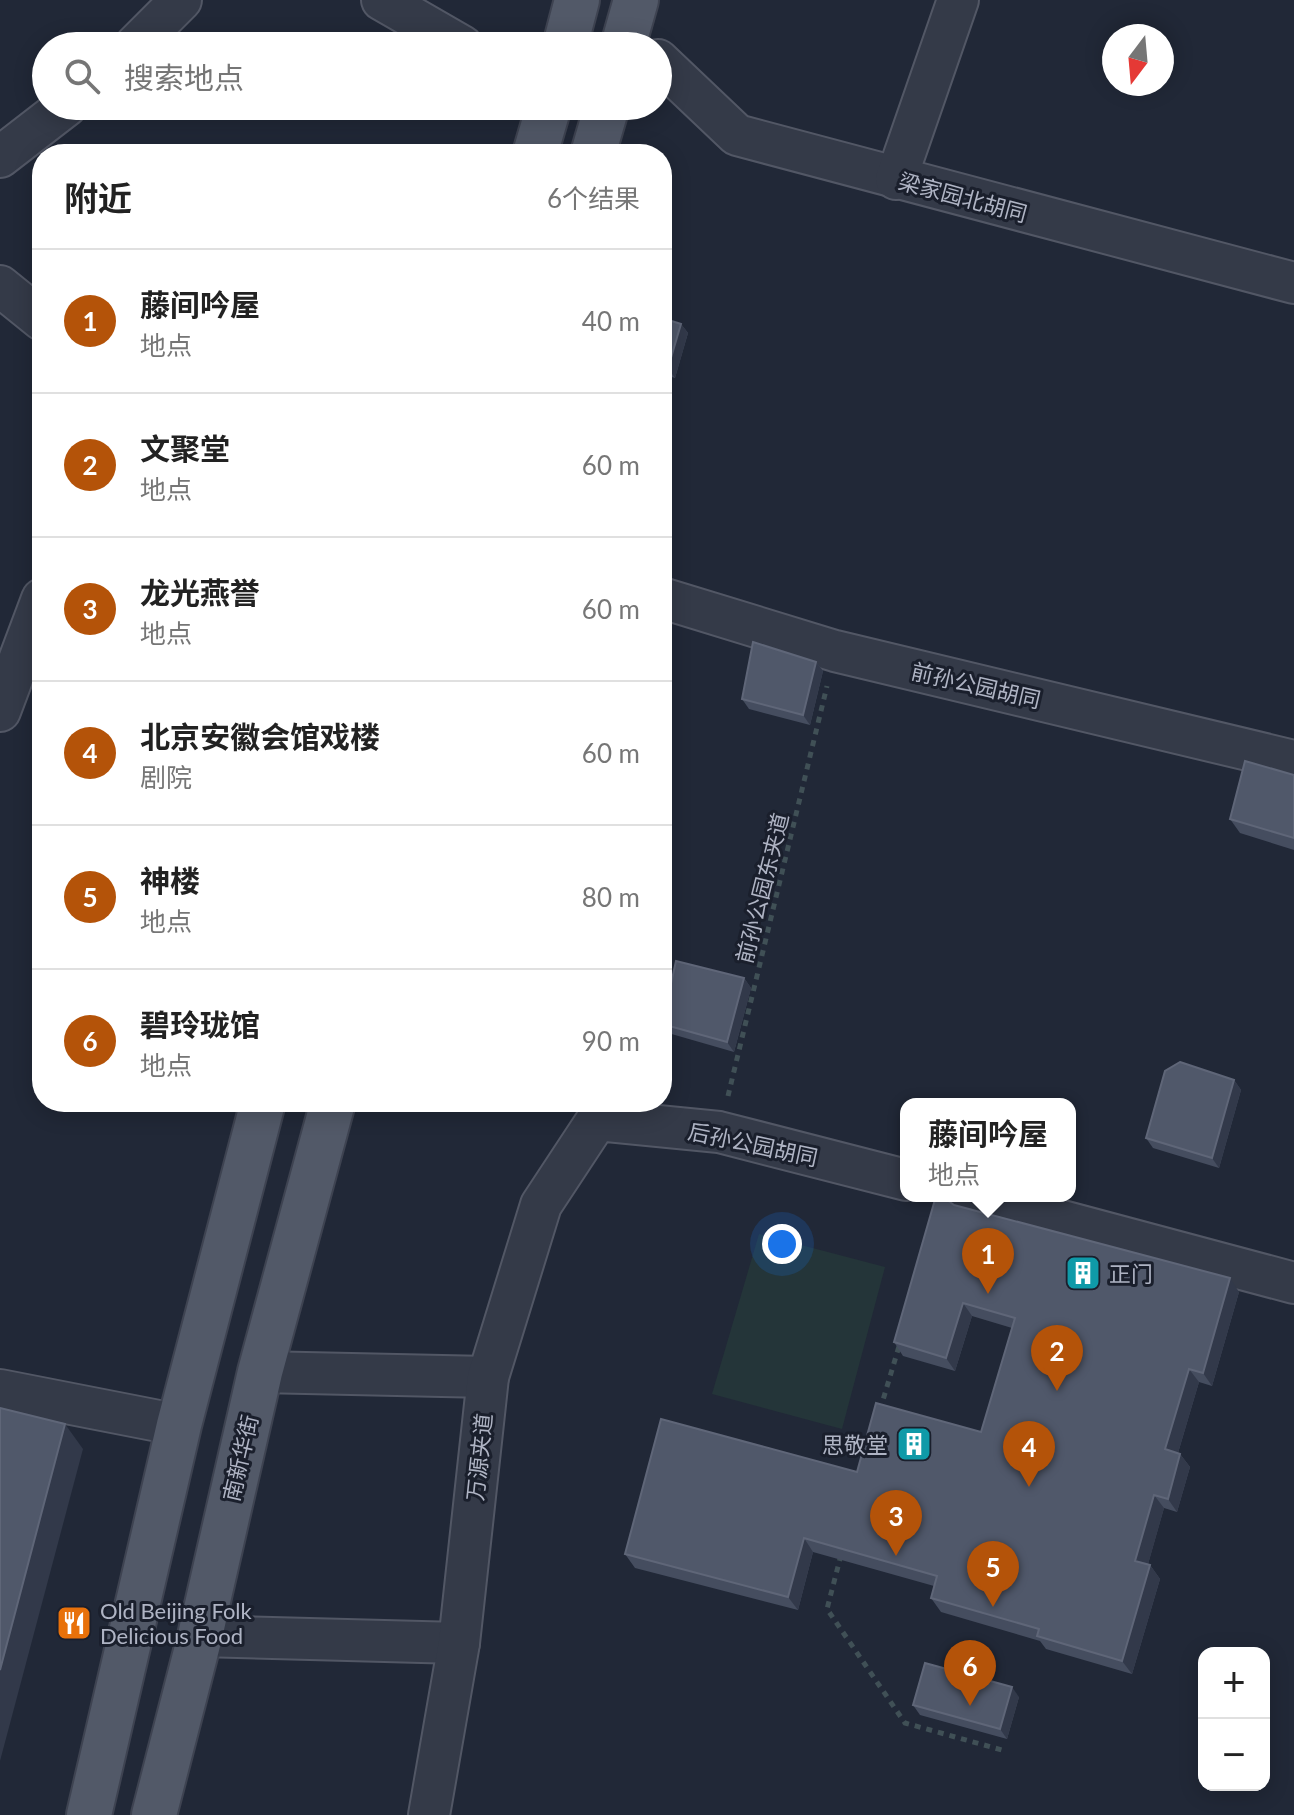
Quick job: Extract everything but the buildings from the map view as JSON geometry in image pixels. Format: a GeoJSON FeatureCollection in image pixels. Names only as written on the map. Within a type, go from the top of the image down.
{"type":"FeatureCollection","features":[{"type":"Feature","properties":{"kind":"main road"},"geometry":{"type":"LineString","coordinates":[[569,32],[577,0]]}},
{"type":"Feature","properties":{"kind":"main road"},"geometry":{"type":"LineString","coordinates":[[538,144],[545,120]]}},
{"type":"Feature","properties":{"kind":"main road"},"geometry":{"type":"LineString","coordinates":[[596,144],[603,120]]}},
{"type":"Feature","properties":{"kind":"main road"},"geometry":{"type":"LineString","coordinates":[[89,1815],[179,1425],[260,1112]]}},
{"type":"Feature","properties":{"kind":"main road","name":"南新华街"},"geometry":{"type":"LineString","coordinates":[[154,1815],[200,1636],[260,1372],[330,1112]]}},
{"type":"Feature","properties":{"kind":"street"},"geometry":{"type":"LineString","coordinates":[[149,32],[181,0]]}},
{"type":"Feature","properties":{"kind":"street"},"geometry":{"type":"LineString","coordinates":[[382,0],[438,32]]}},
{"type":"Feature","properties":{"kind":"street"},"geometry":{"type":"LineString","coordinates":[[896,179],[958,0]]}},
{"type":"Feature","properties":{"kind":"street","name":"梁家园北胡同"},"geometry":{"type":"LineString","coordinates":[[672,71],[737,135],[1294,283]]}},
{"type":"Feature","properties":{"kind":"street"},"geometry":{"type":"LineString","coordinates":[[0,157],[48,120]]}},
{"type":"Feature","properties":{"kind":"street"},"geometry":{"type":"LineString","coordinates":[[0,286],[32,312]]}},
{"type":"Feature","properties":{"kind":"street","name":"前孙公园胡同"},"geometry":{"type":"LineString","coordinates":[[672,601],[835,651],[1294,761]]}},
{"type":"Feature","properties":{"kind":"street"},"geometry":{"type":"LineString","coordinates":[[0,711],[32,626]]}},
{"type":"Feature","properties":{"kind":"street","name":"后孙公园胡同"},"geometry":{"type":"LineString","coordinates":[[597,1120],[719,1132],[900,1178]]}},
{"type":"Feature","properties":{"kind":"street","name":"万源夹道"},"geometry":{"type":"LineString","coordinates":[[429,1815],[459,1643],[488,1377],[541,1205],[597,1120]]}},
{"type":"Feature","properties":{"kind":"street"},"geometry":{"type":"LineString","coordinates":[[991,1202],[1294,1283]]}},
{"type":"Feature","properties":{"kind":"street"},"geometry":{"type":"LineString","coordinates":[[260,1372],[488,1377]]}},
{"type":"Feature","properties":{"kind":"street"},"geometry":{"type":"LineString","coordinates":[[0,1390],[179,1425]]}},
{"type":"Feature","properties":{"kind":"street"},"geometry":{"type":"LineString","coordinates":[[200,1636],[459,1643]]}},
{"type":"Feature","properties":{"kind":"path","name":"前孙公园东夹道"},"geometry":{"type":"LineString","coordinates":[[719,1132],[835,651]]}},
{"type":"Feature","properties":{"kind":"path"},"geometry":{"type":"LineString","coordinates":[[879,1414],[900,1342]]}},
{"type":"Feature","properties":{"kind":"path"},"geometry":{"type":"LineString","coordinates":[[843,1549],[827,1609],[905,1723],[1002,1750]]}},
{"type":"Feature","properties":{"kind":"shaded area"},"geometry":{"type":"Polygon","coordinates":[[[759,1234],[885,1267],[842,1429],[712,1394],[759,1234]]]}},
{"type":"Feature","properties":{"kind":"place","name":"正门"},"geometry":{"type":"Point","coordinates":[1083,1273]}},
{"type":"Feature","properties":{"kind":"place","name":"藤间吟屋"},"geometry":{"type":"Point","coordinates":[988,1294]}},
{"type":"Feature","properties":{"kind":"place","name":"文聚堂"},"geometry":{"type":"Point","coordinates":[1057,1391]}},
{"type":"Feature","properties":{"kind":"place","name":"思敬堂"},"geometry":{"type":"Point","coordinates":[914,1444]}},
{"type":"Feature","properties":{"kind":"place","name":"北京安徽会馆戏楼"},"geometry":{"type":"Point","coordinates":[1029,1487]}},
{"type":"Feature","properties":{"kind":"place","name":"龙光燕誉"},"geometry":{"type":"Point","coordinates":[896,1556]}},
{"type":"Feature","properties":{"kind":"place","name":"神楼"},"geometry":{"type":"Point","coordinates":[993,1607]}},
{"type":"Feature","properties":{"kind":"place","name":"Old Beijing Folk Delicious Food"},"geometry":{"type":"Point","coordinates":[74,1623]}},
{"type":"Feature","properties":{"kind":"place","name":"碧玲珑馆"},"geometry":{"type":"Point","coordinates":[970,1706]}}]}
